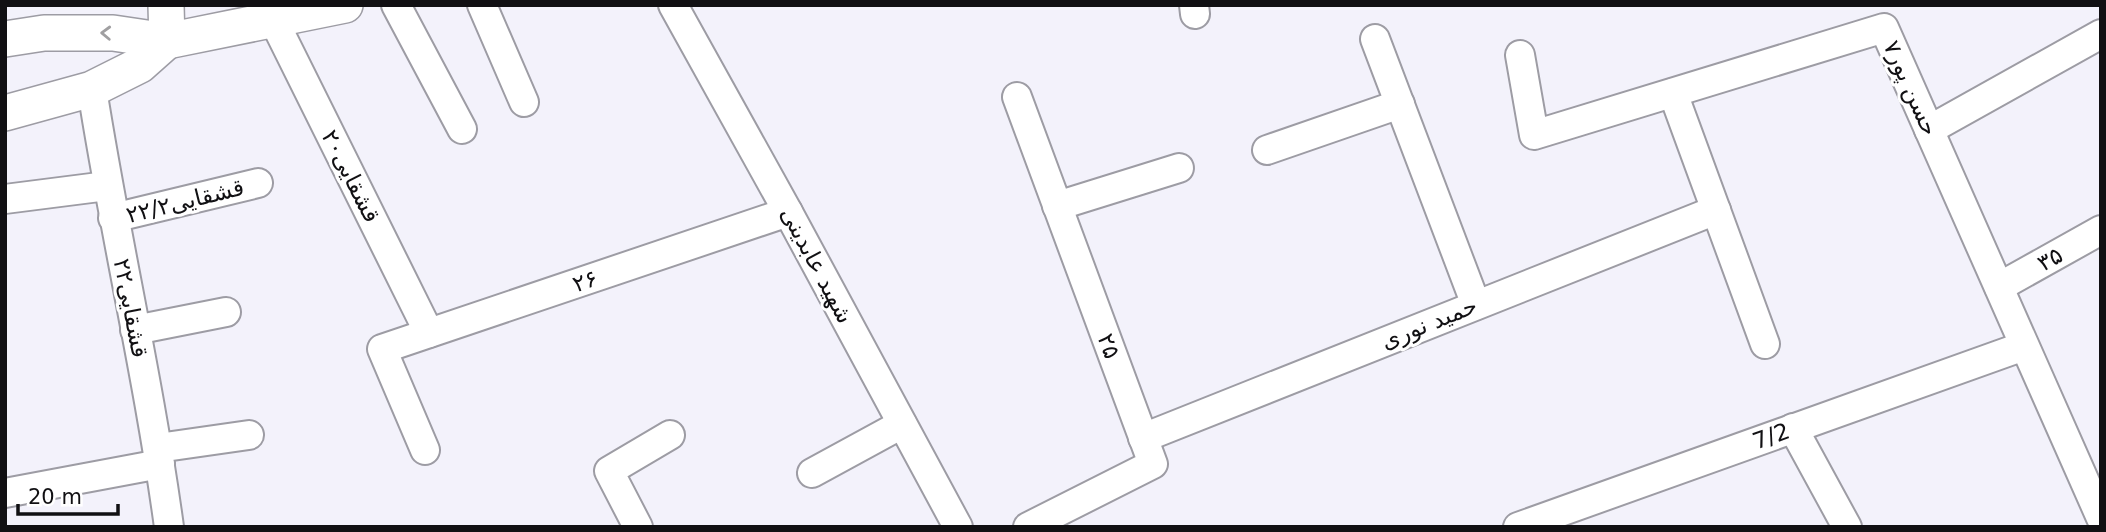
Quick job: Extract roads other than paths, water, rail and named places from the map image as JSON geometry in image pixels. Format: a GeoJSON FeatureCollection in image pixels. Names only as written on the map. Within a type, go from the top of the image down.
{"type":"FeatureCollection","features":[{"type":"Feature","properties":{"kind":"street"},"geometry":{"type":"LineString","coordinates":[[44,33],[67,5]]}},
{"type":"Feature","properties":{"kind":"street"},"geometry":{"type":"LineString","coordinates":[[5,113],[92,89],[140,65],[167,41],[166,5]]}},
{"type":"Feature","properties":{"kind":"street"},"geometry":{"type":"LineString","coordinates":[[5,39],[44,33],[113,33],[167,41],[345,5]]}},
{"type":"Feature","properties":{"kind":"street"},"geometry":{"type":"LineString","coordinates":[[396,5],[462,129]]}},
{"type":"Feature","properties":{"kind":"street"},"geometry":{"type":"LineString","coordinates":[[482,5],[524,102]]}},
{"type":"Feature","properties":{"kind":"street","name":"شهید عابدینی"},"geometry":{"type":"LineString","coordinates":[[673,5],[958,527]]}},
{"type":"Feature","properties":{"kind":"street","name":"۲۰قشقایی"},"geometry":{"type":"LineString","coordinates":[[273,19],[429,333]]}},
{"type":"Feature","properties":{"kind":"street","name":"حسن پور۷"},"geometry":{"type":"LineString","coordinates":[[1520,55],[1534,135],[1884,28],[2024,346],[2094,482],[2101,518]]}},
{"type":"Feature","properties":{"kind":"street"},"geometry":{"type":"LineString","coordinates":[[1929,130],[2101,34]]}},
{"type":"Feature","properties":{"kind":"street"},"geometry":{"type":"LineString","coordinates":[[1375,38],[1476,305]]}},
{"type":"Feature","properties":{"kind":"street","name":"۲۲قشقایی"},"geometry":{"type":"LineString","coordinates":[[92,89],[107,186],[159,456],[169,527]]}},
{"type":"Feature","properties":{"kind":"street"},"geometry":{"type":"LineString","coordinates":[[1673,93],[1765,344]]}},
{"type":"Feature","properties":{"kind":"street","name":"۲۵"},"geometry":{"type":"LineString","coordinates":[[1017,97],[1153,464],[1028,527]]}},
{"type":"Feature","properties":{"kind":"street"},"geometry":{"type":"LineString","coordinates":[[1267,150],[1400,104]]}},
{"type":"Feature","properties":{"kind":"street"},"geometry":{"type":"LineString","coordinates":[[1057,206],[1179,167]]}},
{"type":"Feature","properties":{"kind":"street","name":"۲۲/۲قشقایی"},"geometry":{"type":"LineString","coordinates":[[113,218],[258,183]]}},
{"type":"Feature","properties":{"kind":"street"},"geometry":{"type":"LineString","coordinates":[[5,199],[107,186]]}},
{"type":"Feature","properties":{"kind":"street","name":"حمید نوری"},"geometry":{"type":"LineString","coordinates":[[1143,438],[1716,210]]}},
{"type":"Feature","properties":{"kind":"street","name":"۲۶"},"geometry":{"type":"LineString","coordinates":[[425,450],[382,349],[788,212]]}},
{"type":"Feature","properties":{"kind":"street","name":"۳۵"},"geometry":{"type":"LineString","coordinates":[[1999,287],[2101,230]]}},
{"type":"Feature","properties":{"kind":"street"},"geometry":{"type":"LineString","coordinates":[[135,330],[226,312]]}},
{"type":"Feature","properties":{"kind":"street","name":"7/2"},"geometry":{"type":"LineString","coordinates":[[1518,527],[1563,519],[1793,428],[2024,346]]}},
{"type":"Feature","properties":{"kind":"street"},"geometry":{"type":"LineString","coordinates":[[812,474],[902,424]]}},
{"type":"Feature","properties":{"kind":"street"},"geometry":{"type":"LineString","coordinates":[[1793,428],[1847,527]]}},
{"type":"Feature","properties":{"kind":"street"},"geometry":{"type":"LineString","coordinates":[[5,493],[249,435]]}},
{"type":"Feature","properties":{"kind":"street"},"geometry":{"type":"LineString","coordinates":[[638,527],[608,471],[670,435]]}}]}
